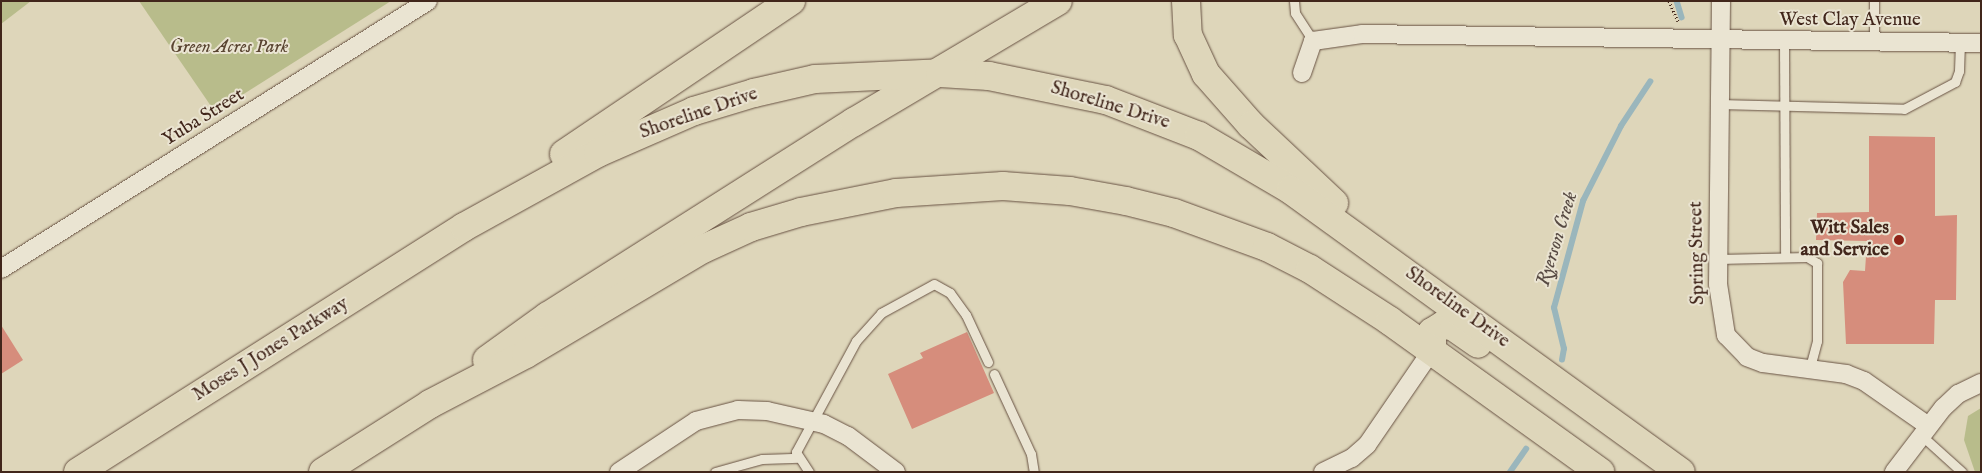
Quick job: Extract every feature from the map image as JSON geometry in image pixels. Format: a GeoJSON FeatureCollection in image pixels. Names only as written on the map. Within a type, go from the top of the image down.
{"type":"FeatureCollection","features":[{"type":"Feature","properties":{"kind":"highway"},"geometry":{"type":"LineString","coordinates":[[464,227],[566,152],[791,1]]}},
{"type":"Feature","properties":{"kind":"highway"},"geometry":{"type":"LineString","coordinates":[[323,472],[430,404],[548,316],[854,122],[940,73],[1058,1]]}},
{"type":"Feature","properties":{"kind":"highway"},"geometry":{"type":"LineString","coordinates":[[1186,1],[1188,35],[1196,55],[1220,93],[1396,264]]}},
{"type":"Feature","properties":{"kind":"highway","name":"Shoreline Drive"},"geometry":{"type":"LineString","coordinates":[[464,227],[598,153],[694,111],[815,79],[940,73],[989,76],[1044,85],[1157,118],[1246,162],[1396,264],[1681,472]]}},
{"type":"Feature","properties":{"kind":"highway"},"geometry":{"type":"LineString","coordinates":[[430,404],[526,354],[703,249],[751,227],[844,202],[947,188],[1003,186],[1070,191],[1174,213],[1267,247],[1310,269],[1432,350],[1600,472]]}},
{"type":"Feature","properties":{"kind":"highway","name":"Moses J Jones Parkway"},"geometry":{"type":"LineString","coordinates":[[78,472],[464,227]]}},
{"type":"Feature","properties":{"kind":"highway"},"geometry":{"type":"LineString","coordinates":[[1432,350],[1432,332],[1437,327],[1454,327],[1659,472]]}},
{"type":"Feature","properties":{"kind":"street","name":"Yuba Street"},"geometry":{"type":"LineString","coordinates":[[1,269],[428,1]]}},
{"type":"Feature","properties":{"kind":"street","name":"Spring Street"},"geometry":{"type":"LineString","coordinates":[[1721,1],[1718,259],[1721,316],[1726,335],[1735,347],[1748,357],[1763,363],[1846,374],[1864,381],[1924,430]]}},
{"type":"Feature","properties":{"kind":"street","name":"West Clay Avenue"},"geometry":{"type":"LineString","coordinates":[[1313,41],[1362,34],[1784,42],[1981,43]]}},
{"type":"Feature","properties":{"kind":"street"},"geometry":{"type":"LineString","coordinates":[[1302,73],[1313,41]]}},
{"type":"Feature","properties":{"kind":"street"},"geometry":{"type":"LineString","coordinates":[[1323,472],[1352,458],[1367,445],[1432,350]]}},
{"type":"Feature","properties":{"kind":"street"},"geometry":{"type":"LineString","coordinates":[[1894,472],[1924,430],[1958,394],[1981,383]]}},
{"type":"Feature","properties":{"kind":"street"},"geometry":{"type":"LineString","coordinates":[[619,472],[680,430],[716,414],[738,410],[767,411],[812,421],[848,436],[896,472]]}},
{"type":"Feature","properties":{"kind":"lane"},"geometry":{"type":"LineString","coordinates":[[1294,1],[1295,13],[1313,41]]}},
{"type":"Feature","properties":{"kind":"lane"},"geometry":{"type":"LineString","coordinates":[[1874,1],[1874,42]]}},
{"type":"Feature","properties":{"kind":"lane"},"geometry":{"type":"LineString","coordinates":[[1784,42],[1785,257]]}},
{"type":"Feature","properties":{"kind":"lane"},"geometry":{"type":"LineString","coordinates":[[1719,104],[1904,109],[1955,82],[1959,71],[1960,43]]}},
{"type":"Feature","properties":{"kind":"lane"},"geometry":{"type":"LineString","coordinates":[[1718,259],[1807,257],[1817,263],[1817,341],[1809,370]]}},
{"type":"Feature","properties":{"kind":"lane"},"geometry":{"type":"LineString","coordinates":[[809,472],[796,452],[856,341],[881,313],[920,288],[934,284],[950,293],[966,315],[988,362]]}},
{"type":"Feature","properties":{"kind":"lane"},"geometry":{"type":"LineString","coordinates":[[994,374],[1031,454],[1034,472]]}},
{"type":"Feature","properties":{"kind":"lane"},"geometry":{"type":"LineString","coordinates":[[1924,430],[1962,472]]}},
{"type":"Feature","properties":{"kind":"lane"},"geometry":{"type":"LineString","coordinates":[[715,472],[762,459],[800,458]]}},
{"type":"Feature","properties":{"kind":"path"},"geometry":{"type":"LineString","coordinates":[[1670,1],[1679,22]]}},
{"type":"Feature","properties":{"kind":"green space"},"geometry":{"type":"Polygon","coordinates":[[[1,1],[31,1],[1,24],[1,1]]]}},
{"type":"Feature","properties":{"kind":"green space","name":"Green Acres Park"},"geometry":{"type":"Polygon","coordinates":[[[139,1],[391,1],[215,112],[139,1]]]}},
{"type":"Feature","properties":{"kind":"green space"},"geometry":{"type":"Polygon","coordinates":[[[1981,408],[1981,472],[1975,472],[1964,440],[1968,416],[1981,408]]]}},
{"type":"Feature","properties":{"kind":"building","name":"Witt Sales and Service"},"geometry":{"type":"Polygon","coordinates":[[[1869,136],[1935,137],[1935,216],[1957,215],[1956,300],[1935,300],[1934,344],[1846,344],[1843,282],[1850,270],[1865,271],[1867,241],[1816,240],[1817,213],[1869,212],[1869,136]]]}},
{"type":"Feature","properties":{"kind":"building"},"geometry":{"type":"Polygon","coordinates":[[[1,325],[23,360],[1,374],[1,325]]]}},
{"type":"Feature","properties":{"kind":"building"},"geometry":{"type":"Polygon","coordinates":[[[967,332],[994,393],[912,429],[888,374],[923,358],[920,353],[967,332]]]}},
{"type":"Feature","properties":{"kind":"waterway","name":"Ryerson Creek"},"geometry":{"type":"LineString","coordinates":[[1677,1],[1682,17]]}},
{"type":"Feature","properties":{"kind":"waterway","name":"Ryerson Creek"},"geometry":{"type":"LineString","coordinates":[[1562,360],[1564,349],[1554,308],[1583,201],[1621,126],[1650,82]]}},
{"type":"Feature","properties":{"kind":"waterway","name":"Ryerson Creek"},"geometry":{"type":"LineString","coordinates":[[1510,472],[1526,449]]}},
{"type":"Feature","properties":{"kind":"place","name":"Witt Sales and Service"},"geometry":{"type":"Point","coordinates":[1899,240]}}]}
